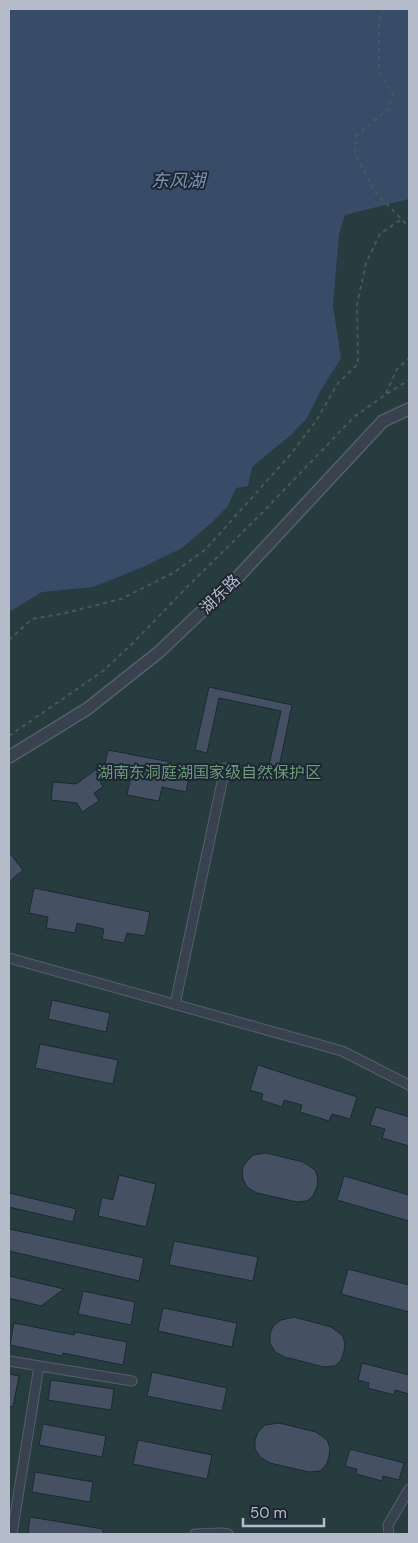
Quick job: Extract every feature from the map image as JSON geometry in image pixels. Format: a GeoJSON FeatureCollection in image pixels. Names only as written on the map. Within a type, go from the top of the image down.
{"type":"FeatureCollection","features":[{"type":"Feature","properties":{"kind":"street","name":"湖东路"},"geometry":{"type":"LineString","coordinates":[[9,757],[87,709],[159,652],[237,578],[383,421],[409,409]]}},
{"type":"Feature","properties":{"kind":"street"},"geometry":{"type":"LineString","coordinates":[[175,1004],[225,768]]}},
{"type":"Feature","properties":{"kind":"street"},"geometry":{"type":"LineString","coordinates":[[9,958],[342,1051],[409,1085]]}},
{"type":"Feature","properties":{"kind":"street"},"geometry":{"type":"LineString","coordinates":[[9,1361],[132,1380]]}},
{"type":"Feature","properties":{"kind":"street"},"geometry":{"type":"LineString","coordinates":[[12,1534],[39,1366]]}},
{"type":"Feature","properties":{"kind":"street"},"geometry":{"type":"LineString","coordinates":[[389,1534],[388,1525],[409,1490]]}},
{"type":"Feature","properties":{"kind":"street"},"geometry":{"type":"LineString","coordinates":[[195,1534],[228,1534]]}},
{"type":"Feature","properties":{"kind":"path"},"geometry":{"type":"LineString","coordinates":[[384,9],[379,23],[379,71],[393,95],[388,109],[356,136],[355,153],[375,192],[409,227]]}},
{"type":"Feature","properties":{"kind":"path"},"geometry":{"type":"LineString","coordinates":[[9,640],[32,619],[122,599],[173,573],[206,550],[290,455],[316,420],[338,383],[358,364],[357,305],[366,263],[380,234],[402,219]]}},
{"type":"Feature","properties":{"kind":"path"},"geometry":{"type":"LineString","coordinates":[[385,395],[397,369],[409,358]]}},
{"type":"Feature","properties":{"kind":"path"},"geometry":{"type":"LineString","coordinates":[[9,736],[103,670],[133,643],[260,515],[354,416],[409,380]]}},
{"type":"Feature","properties":{"kind":"green space","name":"湖南东洞庭湖国家级自然保护区"},"geometry":{"type":"Polygon","coordinates":[[[9,9],[409,9],[409,1534],[9,1534],[9,9]]]}},
{"type":"Feature","properties":{"kind":"water","name":"东风湖"},"geometry":{"type":"Polygon","coordinates":[[[9,9],[409,9],[409,199],[345,215],[339,234],[333,306],[341,358],[321,390],[307,418],[291,435],[252,467],[248,486],[236,488],[228,506],[182,548],[143,567],[93,587],[42,592],[9,612],[9,9]]]}},
{"type":"Feature","properties":{"kind":"building"},"geometry":{"type":"Polygon","coordinates":[[[209,687],[292,705],[279,767],[269,765],[281,711],[219,698],[207,753],[195,750],[209,687]]]}},
{"type":"Feature","properties":{"kind":"building"},"geometry":{"type":"Polygon","coordinates":[[[108,750],[191,766],[186,792],[162,787],[159,801],[127,795],[130,780],[96,773],[103,787],[94,793],[99,801],[82,812],[77,803],[51,800],[53,782],[76,784],[105,763],[108,750]]]}},
{"type":"Feature","properties":{"kind":"building"},"geometry":{"type":"Polygon","coordinates":[[[9,852],[23,870],[9,882],[9,852]]]}},
{"type":"Feature","properties":{"kind":"building"},"geometry":{"type":"Polygon","coordinates":[[[34,888],[150,912],[145,936],[127,933],[124,943],[102,939],[104,929],[77,923],[75,933],[46,928],[48,917],[29,913],[34,888]]]}},
{"type":"Feature","properties":{"kind":"building"},"geometry":{"type":"Polygon","coordinates":[[[52,1000],[110,1013],[106,1032],[48,1019],[52,1000]]]}},
{"type":"Feature","properties":{"kind":"building"},"geometry":{"type":"Polygon","coordinates":[[[40,1044],[118,1060],[113,1084],[35,1068],[40,1044]]]}},
{"type":"Feature","properties":{"kind":"building"},"geometry":{"type":"Polygon","coordinates":[[[258,1065],[357,1097],[350,1119],[332,1114],[329,1121],[300,1112],[302,1105],[284,1100],[282,1107],[261,1100],[263,1094],[250,1090],[258,1065]]]}},
{"type":"Feature","properties":{"kind":"building"},"geometry":{"type":"Polygon","coordinates":[[[376,1107],[409,1117],[409,1146],[382,1138],[385,1129],[370,1125],[376,1107]]]}},
{"type":"Feature","properties":{"kind":"building"},"geometry":{"type":"Polygon","coordinates":[[[266,1153],[303,1162],[315,1170],[318,1178],[313,1196],[307,1201],[297,1202],[257,1193],[247,1187],[243,1179],[242,1169],[253,1155],[266,1153]]]}},
{"type":"Feature","properties":{"kind":"building"},"geometry":{"type":"Polygon","coordinates":[[[119,1175],[156,1184],[146,1227],[98,1216],[102,1197],[113,1200],[119,1175]]]}},
{"type":"Feature","properties":{"kind":"building"},"geometry":{"type":"Polygon","coordinates":[[[344,1176],[409,1195],[409,1221],[337,1200],[344,1176]]]}},
{"type":"Feature","properties":{"kind":"building"},"geometry":{"type":"Polygon","coordinates":[[[9,1193],[76,1209],[73,1222],[9,1207],[9,1193]]]}},
{"type":"Feature","properties":{"kind":"building"},"geometry":{"type":"Polygon","coordinates":[[[9,1229],[144,1258],[139,1281],[9,1251],[9,1229]]]}},
{"type":"Feature","properties":{"kind":"building"},"geometry":{"type":"Polygon","coordinates":[[[174,1241],[258,1257],[253,1281],[169,1265],[174,1241]]]}},
{"type":"Feature","properties":{"kind":"building"},"geometry":{"type":"Polygon","coordinates":[[[348,1269],[409,1285],[409,1312],[341,1294],[348,1269]]]}},
{"type":"Feature","properties":{"kind":"building"},"geometry":{"type":"Polygon","coordinates":[[[9,1276],[64,1289],[41,1306],[9,1298],[9,1276]]]}},
{"type":"Feature","properties":{"kind":"building"},"geometry":{"type":"Polygon","coordinates":[[[83,1291],[135,1302],[131,1325],[78,1314],[83,1291]]]}},
{"type":"Feature","properties":{"kind":"building"},"geometry":{"type":"Polygon","coordinates":[[[163,1308],[237,1323],[232,1347],[158,1331],[163,1308]]]}},
{"type":"Feature","properties":{"kind":"building"},"geometry":{"type":"Polygon","coordinates":[[[294,1317],[331,1327],[342,1335],[345,1343],[344,1351],[341,1360],[335,1366],[324,1367],[285,1357],[275,1352],[270,1343],[270,1334],[273,1326],[281,1320],[294,1317]]]}},
{"type":"Feature","properties":{"kind":"building"},"geometry":{"type":"Polygon","coordinates":[[[14,1323],[74,1335],[75,1332],[127,1342],[123,1365],[63,1353],[62,1356],[10,1345],[14,1323]]]}},
{"type":"Feature","properties":{"kind":"building"},"geometry":{"type":"Polygon","coordinates":[[[362,1363],[409,1375],[409,1394],[395,1390],[394,1395],[368,1388],[369,1383],[358,1380],[362,1363]]]}},
{"type":"Feature","properties":{"kind":"building"},"geometry":{"type":"Polygon","coordinates":[[[152,1372],[227,1388],[222,1411],[147,1396],[152,1372]]]}},
{"type":"Feature","properties":{"kind":"building"},"geometry":{"type":"Polygon","coordinates":[[[9,1374],[19,1376],[13,1407],[9,1406],[9,1374]]]}},
{"type":"Feature","properties":{"kind":"building"},"geometry":{"type":"Polygon","coordinates":[[[51,1380],[114,1389],[111,1410],[48,1400],[51,1380]]]}},
{"type":"Feature","properties":{"kind":"building"},"geometry":{"type":"Polygon","coordinates":[[[279,1423],[316,1432],[327,1440],[330,1448],[329,1457],[326,1465],[320,1471],[309,1472],[270,1463],[260,1457],[255,1449],[255,1440],[258,1432],[265,1425],[279,1423]]]}},
{"type":"Feature","properties":{"kind":"building"},"geometry":{"type":"Polygon","coordinates":[[[43,1424],[106,1436],[102,1457],[39,1445],[43,1424]]]}},
{"type":"Feature","properties":{"kind":"building"},"geometry":{"type":"Polygon","coordinates":[[[138,1440],[212,1455],[207,1479],[133,1464],[138,1440]]]}},
{"type":"Feature","properties":{"kind":"building"},"geometry":{"type":"Polygon","coordinates":[[[350,1449],[404,1463],[399,1480],[383,1476],[382,1481],[356,1474],[357,1469],[345,1466],[350,1449]]]}},
{"type":"Feature","properties":{"kind":"building"},"geometry":{"type":"Polygon","coordinates":[[[35,1472],[93,1482],[90,1502],[32,1492],[35,1472]]]}},
{"type":"Feature","properties":{"kind":"building"},"geometry":{"type":"Polygon","coordinates":[[[30,1517],[103,1529],[103,1534],[28,1534],[30,1517]]]}}]}
